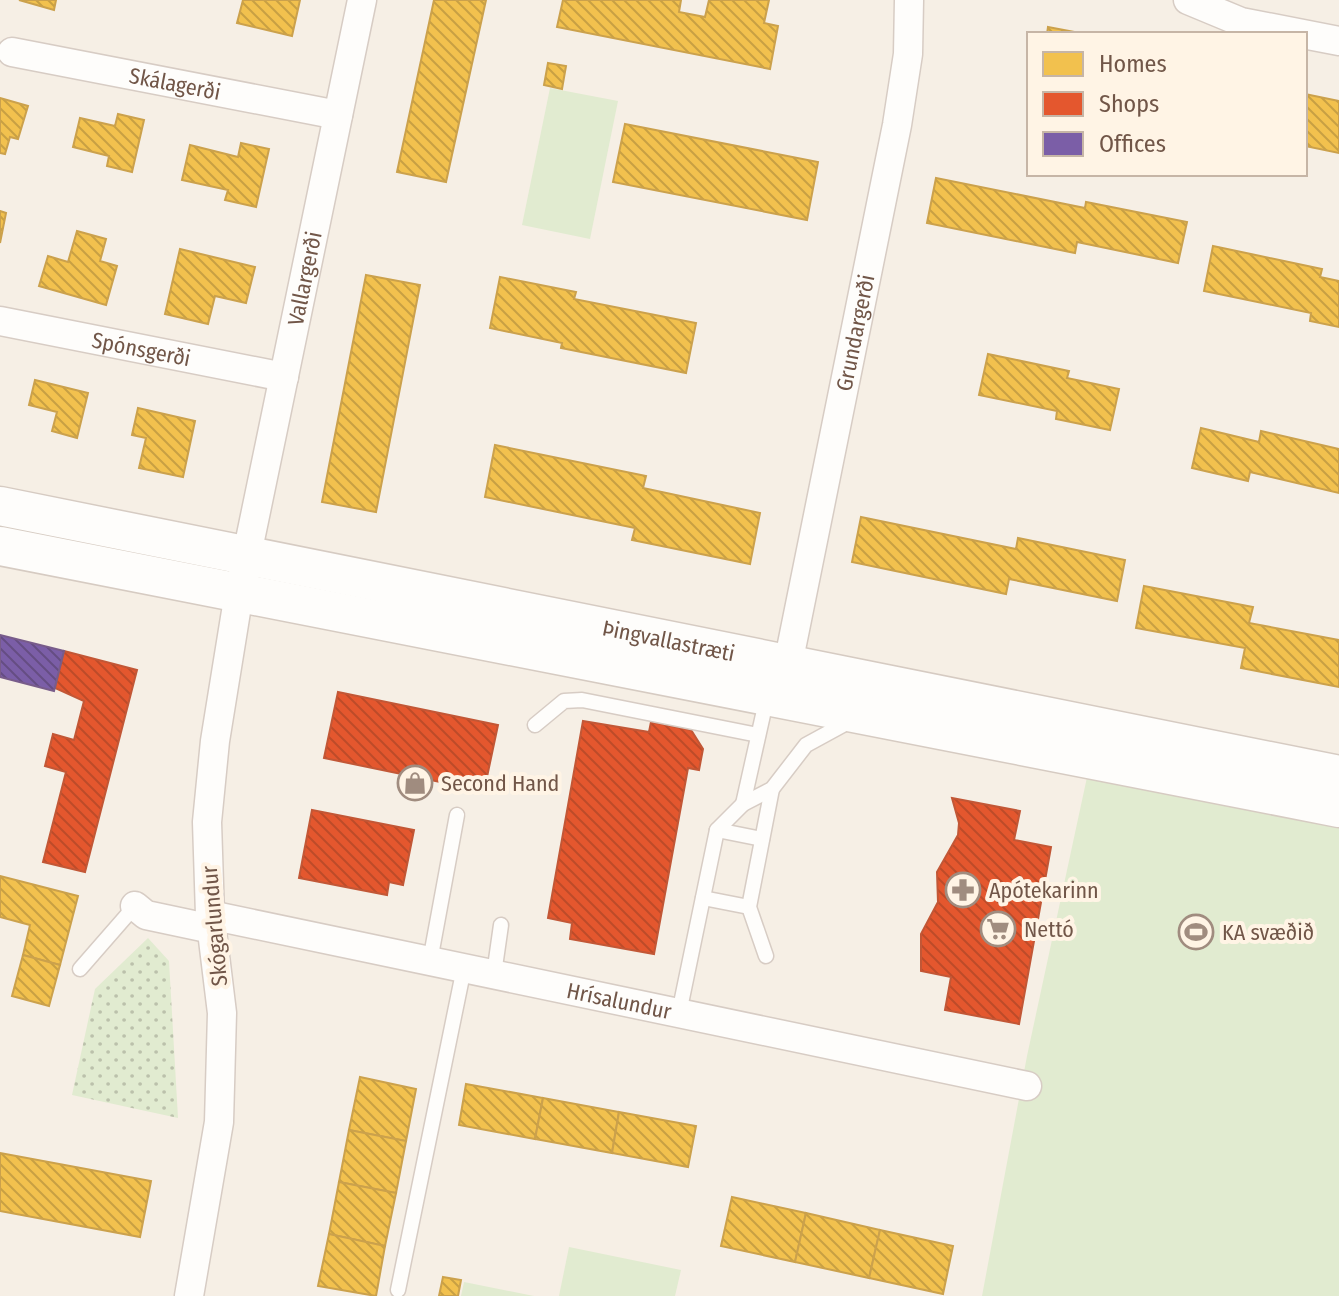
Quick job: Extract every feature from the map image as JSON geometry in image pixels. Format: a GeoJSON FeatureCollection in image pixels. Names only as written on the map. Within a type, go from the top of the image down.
{"type":"FeatureCollection","features":[{"type":"Feature","properties":{"kind":"main road","name":"Þingvallastræti"},"geometry":{"type":"LineString","coordinates":[[0,506],[248,556],[777,674],[861,715],[1339,808]]}},
{"type":"Feature","properties":{"kind":"main road","name":"Þingvallastræti"},"geometry":{"type":"LineString","coordinates":[[0,546],[239,593],[777,674],[1339,775]]}},
{"type":"Feature","properties":{"kind":"street","name":"Vallargerði"},"geometry":{"type":"LineString","coordinates":[[248,556],[362,0]]}},
{"type":"Feature","properties":{"kind":"street","name":"Grundargerði"},"geometry":{"type":"LineString","coordinates":[[777,674],[897,125],[908,54],[909,0]]}},
{"type":"Feature","properties":{"kind":"street"},"geometry":{"type":"LineString","coordinates":[[1188,0],[1241,22],[1293,32]]}},
{"type":"Feature","properties":{"kind":"street"},"geometry":{"type":"LineString","coordinates":[[1307,35],[1339,41]]}},
{"type":"Feature","properties":{"kind":"street","name":"Skálagerði"},"geometry":{"type":"LineString","coordinates":[[12,52],[338,115]]}},
{"type":"Feature","properties":{"kind":"street","name":"Spónsgerði"},"geometry":{"type":"LineString","coordinates":[[0,321],[284,377]]}},
{"type":"Feature","properties":{"kind":"street","name":"Skógarlundur"},"geometry":{"type":"LineString","coordinates":[[189,1296],[219,1122],[222,1013],[211,922],[207,822],[215,741],[248,556]]}},
{"type":"Feature","properties":{"kind":"street","name":"Hrísalundur"},"geometry":{"type":"LineString","coordinates":[[135,906],[146,915],[211,922],[430,961],[1027,1086]]}},
{"type":"Feature","properties":{"kind":"lane"},"geometry":{"type":"LineString","coordinates":[[743,804],[758,735],[777,674]]}},
{"type":"Feature","properties":{"kind":"lane"},"geometry":{"type":"LineString","coordinates":[[535,725],[564,701],[582,700],[758,735]]}},
{"type":"Feature","properties":{"kind":"lane"},"geometry":{"type":"LineString","coordinates":[[679,1013],[717,830],[743,804],[772,789],[806,745],[861,715]]}},
{"type":"Feature","properties":{"kind":"lane"},"geometry":{"type":"LineString","coordinates":[[766,956],[749,907],[772,789]]}},
{"type":"Feature","properties":{"kind":"lane"},"geometry":{"type":"LineString","coordinates":[[430,961],[457,815]]}},
{"type":"Feature","properties":{"kind":"lane"},"geometry":{"type":"LineString","coordinates":[[717,830],[762,839]]}},
{"type":"Feature","properties":{"kind":"lane"},"geometry":{"type":"LineString","coordinates":[[703,898],[749,907]]}},
{"type":"Feature","properties":{"kind":"lane"},"geometry":{"type":"LineString","coordinates":[[80,969],[135,906]]}},
{"type":"Feature","properties":{"kind":"lane"},"geometry":{"type":"LineString","coordinates":[[494,974],[501,925]]}},
{"type":"Feature","properties":{"kind":"lane"},"geometry":{"type":"LineString","coordinates":[[398,1290],[464,968]]}},
{"type":"Feature","properties":{"kind":"green space"},"geometry":{"type":"Polygon","coordinates":[[[550,88],[618,101],[590,239],[522,225],[550,88]]]}},
{"type":"Feature","properties":{"kind":"green space","name":"KA svæðið"},"geometry":{"type":"Polygon","coordinates":[[[1092,754],[1339,808],[1339,1296],[982,1296],[1027,1056],[1092,754]]]}},
{"type":"Feature","properties":{"kind":"green space"},"geometry":{"type":"Polygon","coordinates":[[[148,938],[169,961],[178,1118],[72,1095],[95,989],[148,938]]]}},
{"type":"Feature","properties":{"kind":"green space"},"geometry":{"type":"Polygon","coordinates":[[[569,1247],[681,1270],[675,1296],[559,1296],[569,1247]]]}},
{"type":"Feature","properties":{"kind":"green space"},"geometry":{"type":"Polygon","coordinates":[[[464,1282],[534,1296],[461,1296],[464,1282]]]}},
{"type":"Feature","properties":{"kind":"building: Homes"},"geometry":{"type":"Polygon","coordinates":[[[19,0],[56,0],[54,10],[19,0]]]}},
{"type":"Feature","properties":{"kind":"building: Homes"},"geometry":{"type":"Polygon","coordinates":[[[243,0],[300,0],[292,36],[237,23],[243,0]]]}},
{"type":"Feature","properties":{"kind":"building: Homes"},"geometry":{"type":"Polygon","coordinates":[[[434,0],[486,0],[446,182],[397,172],[434,0]]]}},
{"type":"Feature","properties":{"kind":"building: Homes"},"geometry":{"type":"Polygon","coordinates":[[[563,0],[681,0],[679,12],[705,17],[709,0],[769,0],[764,23],[778,26],[770,69],[557,27],[563,0]]]}},
{"type":"Feature","properties":{"kind":"building: Homes"},"geometry":{"type":"Polygon","coordinates":[[[1048,27],[1074,32],[1047,32],[1048,27]]]}},
{"type":"Feature","properties":{"kind":"building: Homes"},"geometry":{"type":"Polygon","coordinates":[[[548,63],[566,66],[562,89],[544,85],[548,63]]]}},
{"type":"Feature","properties":{"kind":"building: Homes"},"geometry":{"type":"Polygon","coordinates":[[[1307,94],[1339,101],[1339,153],[1307,146],[1307,94]]]}},
{"type":"Feature","properties":{"kind":"building: Homes"},"geometry":{"type":"Polygon","coordinates":[[[0,98],[28,106],[18,139],[10,137],[5,154],[0,153],[0,98]]]}},
{"type":"Feature","properties":{"kind":"building: Homes"},"geometry":{"type":"Polygon","coordinates":[[[118,114],[144,120],[132,172],[107,166],[109,156],[73,147],[80,118],[115,126],[118,114]]]}},
{"type":"Feature","properties":{"kind":"building: Homes"},"geometry":{"type":"Polygon","coordinates":[[[625,124],[818,162],[807,220],[613,182],[625,124]]]}},
{"type":"Feature","properties":{"kind":"building: Homes"},"geometry":{"type":"Polygon","coordinates":[[[241,143],[269,149],[256,207],[225,200],[228,190],[182,180],[190,145],[238,157],[241,143]]]}},
{"type":"Feature","properties":{"kind":"building: Homes"},"geometry":{"type":"Polygon","coordinates":[[[936,178],[1085,208],[1086,202],[1187,222],[1178,263],[1077,242],[1075,253],[927,223],[936,178]]]}},
{"type":"Feature","properties":{"kind":"building: Homes"},"geometry":{"type":"Polygon","coordinates":[[[0,211],[6,213],[0,243],[0,211]]]}},
{"type":"Feature","properties":{"kind":"building: Homes"},"geometry":{"type":"Polygon","coordinates":[[[77,231],[106,239],[100,261],[117,266],[106,305],[39,286],[48,256],[68,262],[77,231]]]}},
{"type":"Feature","properties":{"kind":"building: Homes"},"geometry":{"type":"Polygon","coordinates":[[[1213,246],[1322,269],[1320,277],[1339,281],[1339,327],[1310,321],[1311,313],[1204,291],[1213,246]]]}},
{"type":"Feature","properties":{"kind":"building: Homes"},"geometry":{"type":"Polygon","coordinates":[[[180,249],[255,267],[246,303],[215,296],[208,324],[165,314],[180,249]]]}},
{"type":"Feature","properties":{"kind":"building: Homes"},"geometry":{"type":"Polygon","coordinates":[[[366,275],[420,285],[376,512],[322,502],[366,275]]]}},
{"type":"Feature","properties":{"kind":"building: Homes"},"geometry":{"type":"Polygon","coordinates":[[[500,277],[576,292],[574,299],[696,323],[686,373],[561,348],[562,343],[490,328],[500,277]]]}},
{"type":"Feature","properties":{"kind":"building: Homes"},"geometry":{"type":"Polygon","coordinates":[[[988,354],[1069,371],[1067,378],[1119,389],[1110,430],[1056,419],[1057,411],[979,395],[988,354]]]}},
{"type":"Feature","properties":{"kind":"building: Homes"},"geometry":{"type":"Polygon","coordinates":[[[35,380],[88,393],[77,438],[52,431],[57,412],[29,405],[35,380]]]}},
{"type":"Feature","properties":{"kind":"building: Homes"},"geometry":{"type":"Polygon","coordinates":[[[138,408],[195,421],[183,477],[139,468],[146,438],[132,435],[138,408]]]}},
{"type":"Feature","properties":{"kind":"building: Homes"},"geometry":{"type":"Polygon","coordinates":[[[1201,428],[1259,442],[1261,431],[1339,449],[1339,493],[1250,472],[1248,481],[1192,468],[1201,428]]]}},
{"type":"Feature","properties":{"kind":"building: Homes"},"geometry":{"type":"Polygon","coordinates":[[[495,445],[646,476],[643,488],[760,513],[750,564],[632,540],[635,528],[485,497],[495,445]]]}},
{"type":"Feature","properties":{"kind":"building: Homes"},"geometry":{"type":"Polygon","coordinates":[[[861,517],[1016,549],[1018,538],[1125,560],[1117,601],[1009,579],[1006,594],[852,562],[861,517]]]}},
{"type":"Feature","properties":{"kind":"building: Homes"},"geometry":{"type":"Polygon","coordinates":[[[1144,586],[1253,607],[1249,623],[1339,640],[1339,687],[1241,668],[1245,648],[1136,628],[1144,586]]]}},
{"type":"Feature","properties":{"kind":"building: Homes"},"geometry":{"type":"Polygon","coordinates":[[[0,876],[78,896],[60,965],[23,955],[30,925],[0,917],[0,876]]]}},
{"type":"Feature","properties":{"kind":"building: Homes"},"geometry":{"type":"Polygon","coordinates":[[[23,955],[60,965],[49,1006],[12,996],[23,955]]]}},
{"type":"Feature","properties":{"kind":"building: Homes"},"geometry":{"type":"Polygon","coordinates":[[[360,1077],[416,1089],[406,1141],[349,1130],[360,1077]]]}},
{"type":"Feature","properties":{"kind":"building: Homes"},"geometry":{"type":"Polygon","coordinates":[[[466,1084],[543,1098],[535,1139],[459,1125],[466,1084]]]}},
{"type":"Feature","properties":{"kind":"building: Homes"},"geometry":{"type":"Polygon","coordinates":[[[543,1098],[619,1112],[612,1153],[535,1139],[543,1098]]]}},
{"type":"Feature","properties":{"kind":"building: Homes"},"geometry":{"type":"Polygon","coordinates":[[[619,1112],[696,1126],[688,1167],[612,1153],[619,1112]]]}},
{"type":"Feature","properties":{"kind":"building: Homes"},"geometry":{"type":"Polygon","coordinates":[[[349,1130],[406,1141],[396,1193],[339,1182],[349,1130]]]}},
{"type":"Feature","properties":{"kind":"building: Homes"},"geometry":{"type":"Polygon","coordinates":[[[0,1153],[151,1181],[140,1237],[0,1211],[0,1153]]]}},
{"type":"Feature","properties":{"kind":"building: Homes"},"geometry":{"type":"Polygon","coordinates":[[[339,1182],[396,1193],[385,1246],[329,1234],[339,1182]]]}},
{"type":"Feature","properties":{"kind":"building: Homes"},"geometry":{"type":"Polygon","coordinates":[[[732,1197],[806,1213],[795,1262],[721,1246],[732,1197]]]}},
{"type":"Feature","properties":{"kind":"building: Homes"},"geometry":{"type":"Polygon","coordinates":[[[806,1213],[880,1230],[869,1278],[795,1262],[806,1213]]]}},
{"type":"Feature","properties":{"kind":"building: Homes"},"geometry":{"type":"Polygon","coordinates":[[[880,1230],[953,1246],[943,1294],[869,1278],[880,1230]]]}},
{"type":"Feature","properties":{"kind":"building: Homes"},"geometry":{"type":"Polygon","coordinates":[[[329,1234],[385,1246],[376,1296],[318,1286],[329,1234]]]}},
{"type":"Feature","properties":{"kind":"building: Homes"},"geometry":{"type":"Polygon","coordinates":[[[443,1277],[461,1280],[458,1296],[439,1296],[443,1277]]]}},
{"type":"Feature","properties":{"kind":"building: Shops"},"geometry":{"type":"Polygon","coordinates":[[[64,651],[137,670],[85,872],[43,862],[66,772],[45,766],[53,734],[74,740],[84,701],[55,688],[64,651]]]}},
{"type":"Feature","properties":{"kind":"building: Shops"},"geometry":{"type":"Polygon","coordinates":[[[338,692],[498,725],[484,791],[324,758],[338,692]]]}},
{"type":"Feature","properties":{"kind":"building: Shops"},"geometry":{"type":"Polygon","coordinates":[[[583,721],[649,732],[651,722],[691,730],[703,749],[699,770],[688,768],[654,954],[570,939],[572,923],[548,918],[583,721]]]}},
{"type":"Feature","properties":{"kind":"building: Shops"},"geometry":{"type":"Polygon","coordinates":[[[952,798],[1020,811],[1014,840],[1051,847],[1019,1024],[945,1010],[951,977],[921,971],[921,934],[938,902],[937,872],[958,835],[959,823],[952,798]]]}},
{"type":"Feature","properties":{"kind":"building: Shops"},"geometry":{"type":"Polygon","coordinates":[[[312,810],[414,830],[403,885],[389,882],[387,895],[299,878],[312,810]]]}},
{"type":"Feature","properties":{"kind":"building: Offices"},"geometry":{"type":"Polygon","coordinates":[[[0,635],[64,651],[54,691],[0,677],[0,635]]]}},
{"type":"Feature","properties":{"kind":"place","name":"Second Hand"},"geometry":{"type":"Point","coordinates":[415,783]}},
{"type":"Feature","properties":{"kind":"place","name":"Apótekarinn"},"geometry":{"type":"Point","coordinates":[963,890]}},
{"type":"Feature","properties":{"kind":"place","name":"Nettó"},"geometry":{"type":"Point","coordinates":[998,929]}},
{"type":"Feature","properties":{"kind":"place","name":"KA svæðið"},"geometry":{"type":"Point","coordinates":[1196,932]}}]}
